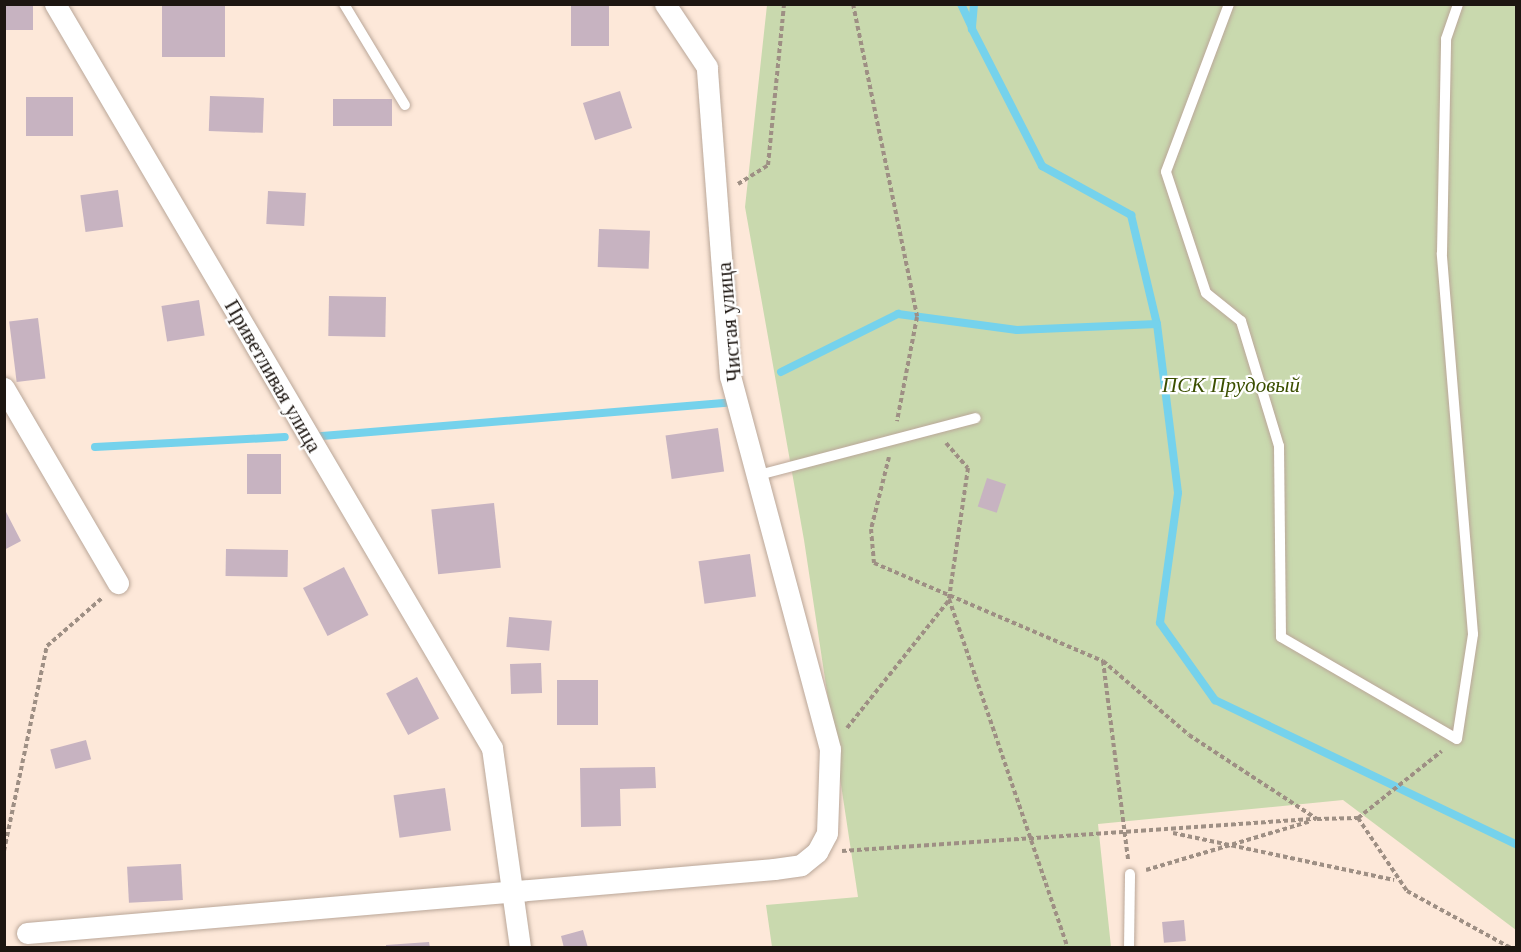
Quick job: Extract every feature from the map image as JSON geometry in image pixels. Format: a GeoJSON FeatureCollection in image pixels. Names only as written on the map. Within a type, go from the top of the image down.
{"type":"FeatureCollection","features":[{"type":"Feature","properties":{"kind":"street","name":"Приветливая улица"},"geometry":{"type":"LineString","coordinates":[[55,4],[492,748],[513,892]]}},
{"type":"Feature","properties":{"kind":"street","name":"Чистая улица"},"geometry":{"type":"LineString","coordinates":[[664,4],[707,67],[720,195],[730,376],[830,750],[827,833],[817,852]]}},
{"type":"Feature","properties":{"kind":"street"},"geometry":{"type":"LineString","coordinates":[[4,388],[118,583]]}},
{"type":"Feature","properties":{"kind":"street"},"geometry":{"type":"LineString","coordinates":[[27,933],[774,869],[801,865],[817,852]]}},
{"type":"Feature","properties":{"kind":"street"},"geometry":{"type":"LineString","coordinates":[[513,892],[520,948]]}},
{"type":"Feature","properties":{"kind":"lane"},"geometry":{"type":"LineString","coordinates":[[344,4],[405,105]]}},
{"type":"Feature","properties":{"kind":"lane"},"geometry":{"type":"LineString","coordinates":[[1228,4],[1166,172],[1206,293],[1240,321],[1279,446],[1281,637],[1457,739],[1473,634],[1442,253],[1446,39],[1458,4]]}},
{"type":"Feature","properties":{"kind":"lane"},"geometry":{"type":"LineString","coordinates":[[755,476],[976,418]]}},
{"type":"Feature","properties":{"kind":"lane"},"geometry":{"type":"LineString","coordinates":[[1129,948],[1130,874]]}},
{"type":"Feature","properties":{"kind":"path"},"geometry":{"type":"LineString","coordinates":[[720,195],[768,165],[784,4]]}},
{"type":"Feature","properties":{"kind":"path"},"geometry":{"type":"LineString","coordinates":[[934,429],[968,468],[949,599],[1068,948]]}},
{"type":"Feature","properties":{"kind":"path"},"geometry":{"type":"LineString","coordinates":[[4,851],[47,646],[118,583]]}},
{"type":"Feature","properties":{"kind":"path"},"geometry":{"type":"LineString","coordinates":[[830,750],[949,599]]}},
{"type":"Feature","properties":{"kind":"path"},"geometry":{"type":"LineString","coordinates":[[1103,661],[1130,874],[1229,848],[1317,819]]}},
{"type":"Feature","properties":{"kind":"path"},"geometry":{"type":"LineString","coordinates":[[1189,735],[1317,819]]}},
{"type":"Feature","properties":{"kind":"path"},"geometry":{"type":"LineString","coordinates":[[817,852],[1033,841],[1317,819],[1358,818],[1457,739]]}},
{"type":"Feature","properties":{"kind":"path"},"geometry":{"type":"LineString","coordinates":[[1358,818],[1395,880]]}},
{"type":"Feature","properties":{"kind":"path"},"geometry":{"type":"LineString","coordinates":[[1171,832],[1229,848],[1395,880],[1511,948]]}},
{"type":"Feature","properties":{"kind":"green space","name":"ПСК Прудовый"},"geometry":{"type":"Polygon","coordinates":[[[767,5],[1516,5],[1516,930],[1343,800],[1098,824],[1111,947],[772,947],[766,905],[858,897],[804,540],[745,207],[767,5]]]}},
{"type":"Feature","properties":{"kind":"building"},"geometry":{"type":"Polygon","coordinates":[[[4,4],[33,4],[33,30],[4,30],[4,4]]]}},
{"type":"Feature","properties":{"kind":"building"},"geometry":{"type":"Polygon","coordinates":[[[162,4],[225,4],[225,57],[162,57],[162,4]]]}},
{"type":"Feature","properties":{"kind":"building"},"geometry":{"type":"Polygon","coordinates":[[[571,4],[609,4],[609,46],[571,46],[571,4]]]}},
{"type":"Feature","properties":{"kind":"building"},"geometry":{"type":"Polygon","coordinates":[[[620,91],[632,128],[595,140],[583,103],[620,91]]]}},
{"type":"Feature","properties":{"kind":"building"},"geometry":{"type":"Polygon","coordinates":[[[210,96],[264,98],[263,133],[209,131],[210,96]]]}},
{"type":"Feature","properties":{"kind":"building"},"geometry":{"type":"Polygon","coordinates":[[[26,97],[73,97],[73,136],[26,136],[26,97]]]}},
{"type":"Feature","properties":{"kind":"building"},"geometry":{"type":"Polygon","coordinates":[[[333,99],[392,99],[392,126],[333,126],[333,99]]]}},
{"type":"Feature","properties":{"kind":"building"},"geometry":{"type":"Polygon","coordinates":[[[118,190],[123,227],[86,232],[80,195],[118,190]]]}},
{"type":"Feature","properties":{"kind":"building"},"geometry":{"type":"Polygon","coordinates":[[[268,191],[306,193],[304,226],[266,224],[268,191]]]}},
{"type":"Feature","properties":{"kind":"building"},"geometry":{"type":"Polygon","coordinates":[[[599,229],[650,231],[649,269],[598,267],[599,229]]]}},
{"type":"Feature","properties":{"kind":"building"},"geometry":{"type":"Polygon","coordinates":[[[329,296],[386,297],[385,337],[328,336],[329,296]]]}},
{"type":"Feature","properties":{"kind":"building"},"geometry":{"type":"Polygon","coordinates":[[[199,300],[205,336],[167,342],[161,306],[199,300]]]}},
{"type":"Feature","properties":{"kind":"building"},"geometry":{"type":"Polygon","coordinates":[[[38,318],[45,379],[17,382],[9,322],[38,318]]]}},
{"type":"Feature","properties":{"kind":"building"},"geometry":{"type":"Polygon","coordinates":[[[718,428],[724,472],[672,479],[666,435],[718,428]]]}},
{"type":"Feature","properties":{"kind":"building"},"geometry":{"type":"Polygon","coordinates":[[[247,454],[281,454],[281,494],[247,494],[247,454]]]}},
{"type":"Feature","properties":{"kind":"building"},"geometry":{"type":"Polygon","coordinates":[[[987,478],[1006,484],[997,513],[978,507],[987,478]]]}},
{"type":"Feature","properties":{"kind":"building"},"geometry":{"type":"Polygon","coordinates":[[[494,503],[501,568],[438,574],[431,510],[494,503]]]}},
{"type":"Feature","properties":{"kind":"building"},"geometry":{"type":"Polygon","coordinates":[[[4,508],[21,541],[4,550],[4,508]]]}},
{"type":"Feature","properties":{"kind":"building"},"geometry":{"type":"Polygon","coordinates":[[[226,549],[288,550],[288,577],[226,576],[226,549]]]}},
{"type":"Feature","properties":{"kind":"building"},"geometry":{"type":"Polygon","coordinates":[[[750,554],[756,597],[704,604],[699,561],[750,554]]]}},
{"type":"Feature","properties":{"kind":"building"},"geometry":{"type":"Polygon","coordinates":[[[344,567],[369,615],[328,636],[303,588],[344,567]]]}},
{"type":"Feature","properties":{"kind":"building"},"geometry":{"type":"Polygon","coordinates":[[[509,617],[552,621],[549,651],[506,647],[509,617]]]}},
{"type":"Feature","properties":{"kind":"building"},"geometry":{"type":"Polygon","coordinates":[[[541,663],[542,693],[511,694],[510,664],[541,663]]]}},
{"type":"Feature","properties":{"kind":"building"},"geometry":{"type":"Polygon","coordinates":[[[417,677],[439,718],[408,735],[386,693],[417,677]]]}},
{"type":"Feature","properties":{"kind":"building"},"geometry":{"type":"Polygon","coordinates":[[[557,680],[598,680],[598,725],[557,725],[557,680]]]}},
{"type":"Feature","properties":{"kind":"building"},"geometry":{"type":"Polygon","coordinates":[[[86,740],[91,759],[55,769],[50,750],[86,740]]]}},
{"type":"Feature","properties":{"kind":"building"},"geometry":{"type":"Polygon","coordinates":[[[655,767],[656,788],[620,789],[621,826],[581,827],[580,768],[655,767]]]}},
{"type":"Feature","properties":{"kind":"building"},"geometry":{"type":"Polygon","coordinates":[[[445,788],[451,831],[399,838],[394,795],[445,788]]]}},
{"type":"Feature","properties":{"kind":"building"},"geometry":{"type":"Polygon","coordinates":[[[181,864],[183,900],[129,903],[127,867],[181,864]]]}},
{"type":"Feature","properties":{"kind":"building"},"geometry":{"type":"Polygon","coordinates":[[[1184,920],[1186,941],[1164,943],[1162,922],[1184,920]]]}},
{"type":"Feature","properties":{"kind":"building"},"geometry":{"type":"Polygon","coordinates":[[[583,930],[588,948],[564,948],[561,936],[583,930]]]}},
{"type":"Feature","properties":{"kind":"building"},"geometry":{"type":"Polygon","coordinates":[[[429,942],[430,948],[386,948],[386,945],[429,942]]]}},
{"type":"Feature","properties":{"kind":"waterway"},"geometry":{"type":"LineString","coordinates":[[961,4],[972,28]]}},
{"type":"Feature","properties":{"kind":"waterway"},"geometry":{"type":"LineString","coordinates":[[974,4],[972,29],[1042,166],[1131,215],[1157,324],[1178,493],[1160,623],[1215,700],[1516,844]]}},
{"type":"Feature","properties":{"kind":"waterway"},"geometry":{"type":"LineString","coordinates":[[781,372],[898,314],[1017,330],[1157,324]]}},
{"type":"Feature","properties":{"kind":"waterway"},"geometry":{"type":"LineString","coordinates":[[322,436],[727,403]]}},
{"type":"Feature","properties":{"kind":"waterway"},"geometry":{"type":"LineString","coordinates":[[95,447],[285,437]]}}]}
